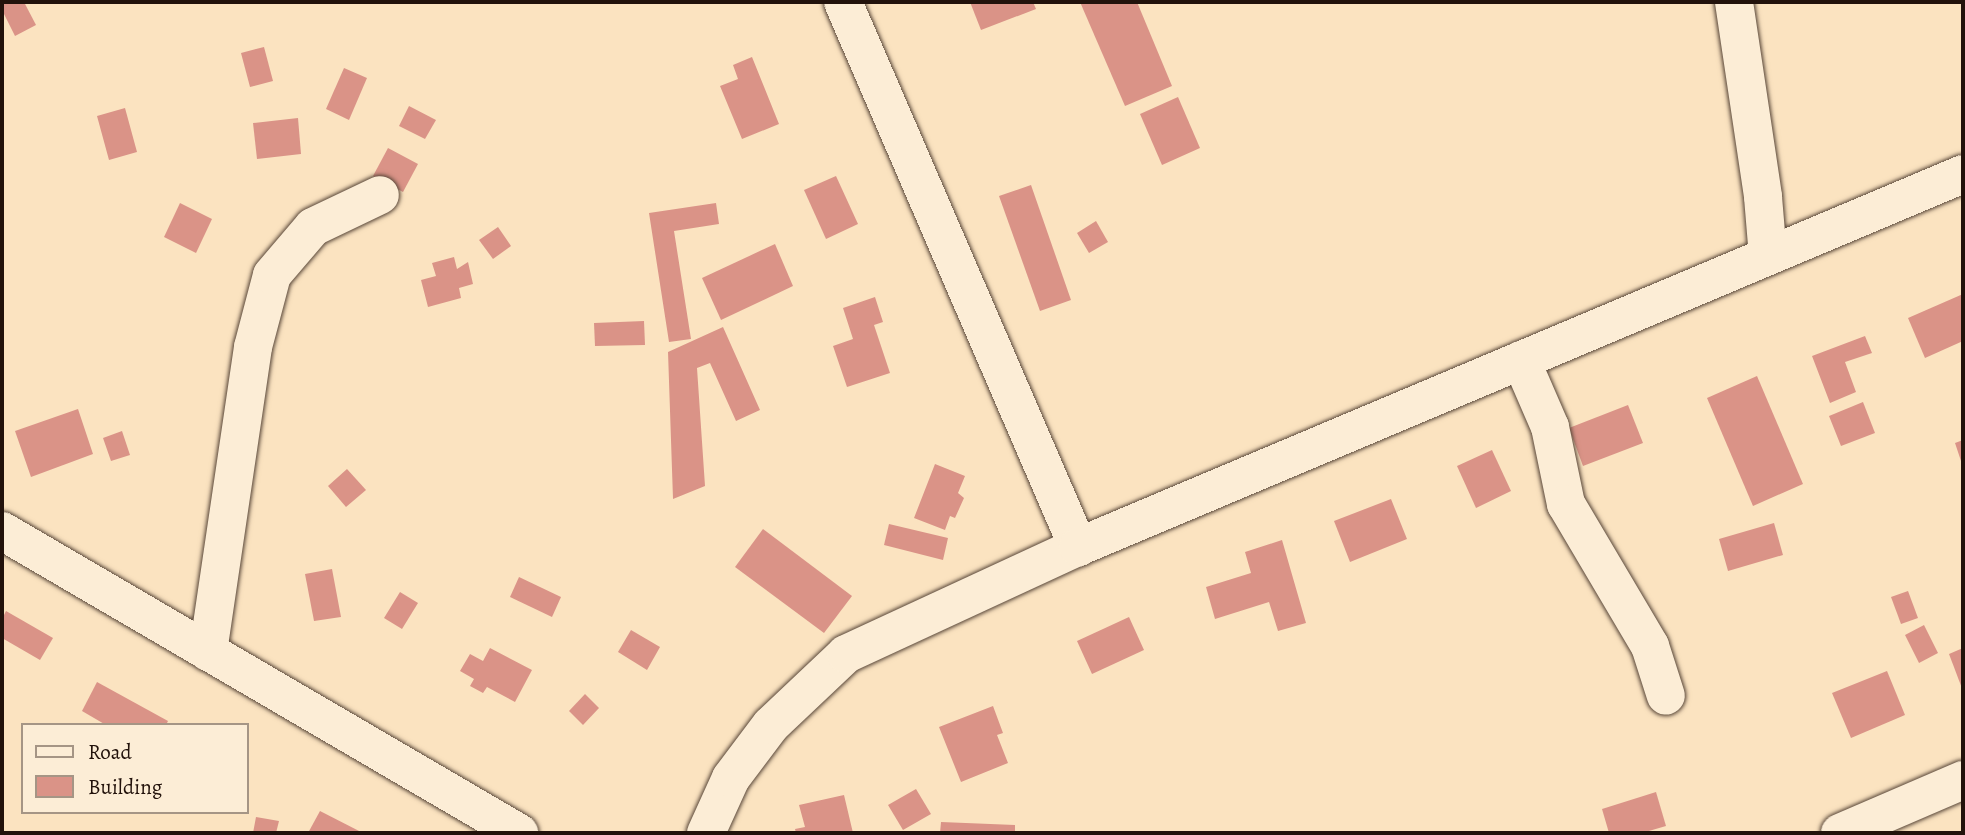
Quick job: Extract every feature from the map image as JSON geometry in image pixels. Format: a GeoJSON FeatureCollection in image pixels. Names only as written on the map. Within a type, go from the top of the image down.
{"type":"FeatureCollection","features":[{"type":"Feature","properties":{"kind":"street"},"geometry":{"type":"LineString","coordinates":[[843,2],[1078,547]]}},
{"type":"Feature","properties":{"kind":"street"},"geometry":{"type":"LineString","coordinates":[[1734,2],[1763,198],[1768,256]]}},
{"type":"Feature","properties":{"kind":"street"},"geometry":{"type":"LineString","coordinates":[[706,833],[731,778],[771,725],[846,654],[1078,547],[1963,174]]}},
{"type":"Feature","properties":{"kind":"street"},"geometry":{"type":"LineString","coordinates":[[208,652],[253,347],[272,275],[313,227],[380,195]]}},
{"type":"Feature","properties":{"kind":"street"},"geometry":{"type":"LineString","coordinates":[[1521,360],[1550,427],[1566,503],[1650,646],[1665,696]]}},
{"type":"Feature","properties":{"kind":"street"},"geometry":{"type":"LineString","coordinates":[[2,531],[519,833]]}},
{"type":"Feature","properties":{"kind":"street"},"geometry":{"type":"LineString","coordinates":[[1840,833],[1963,780]]}},
{"type":"Feature","properties":{"kind":"building"},"geometry":{"type":"Polygon","coordinates":[[[2,2],[24,2],[36,25],[15,36],[2,10],[2,2]]]}},
{"type":"Feature","properties":{"kind":"building"},"geometry":{"type":"Polygon","coordinates":[[[970,2],[1033,2],[1036,9],[981,30],[970,2]]]}},
{"type":"Feature","properties":{"kind":"building"},"geometry":{"type":"Polygon","coordinates":[[[1080,2],[1137,2],[1172,86],[1125,106],[1080,2]]]}},
{"type":"Feature","properties":{"kind":"building"},"geometry":{"type":"Polygon","coordinates":[[[264,47],[273,81],[250,87],[241,53],[264,47]]]}},
{"type":"Feature","properties":{"kind":"building"},"geometry":{"type":"Polygon","coordinates":[[[752,57],[779,124],[742,139],[720,86],[738,79],[733,65],[752,57]]]}},
{"type":"Feature","properties":{"kind":"building"},"geometry":{"type":"Polygon","coordinates":[[[344,68],[367,78],[349,120],[326,109],[344,68]]]}},
{"type":"Feature","properties":{"kind":"building"},"geometry":{"type":"Polygon","coordinates":[[[1178,97],[1200,148],[1162,165],[1140,114],[1178,97]]]}},
{"type":"Feature","properties":{"kind":"building"},"geometry":{"type":"Polygon","coordinates":[[[409,106],[436,120],[425,139],[399,126],[409,106]]]}},
{"type":"Feature","properties":{"kind":"building"},"geometry":{"type":"Polygon","coordinates":[[[125,108],[137,152],[109,160],[97,116],[125,108]]]}},
{"type":"Feature","properties":{"kind":"building"},"geometry":{"type":"Polygon","coordinates":[[[298,118],[301,154],[257,159],[253,123],[298,118]]]}},
{"type":"Feature","properties":{"kind":"building"},"geometry":{"type":"Polygon","coordinates":[[[388,148],[418,164],[403,192],[373,176],[388,148]]]}},
{"type":"Feature","properties":{"kind":"building"},"geometry":{"type":"Polygon","coordinates":[[[836,176],[858,224],[826,239],[804,190],[836,176]]]}},
{"type":"Feature","properties":{"kind":"building"},"geometry":{"type":"Polygon","coordinates":[[[1031,185],[1071,300],[1040,311],[999,196],[1031,185]]]}},
{"type":"Feature","properties":{"kind":"building"},"geometry":{"type":"Polygon","coordinates":[[[180,203],[212,219],[196,253],[164,237],[180,203]]]}},
{"type":"Feature","properties":{"kind":"building"},"geometry":{"type":"Polygon","coordinates":[[[716,203],[719,224],[674,231],[691,339],[669,342],[649,213],[716,203]]]}},
{"type":"Feature","properties":{"kind":"building"},"geometry":{"type":"Polygon","coordinates":[[[1096,221],[1108,242],[1089,253],[1077,233],[1096,221]]]}},
{"type":"Feature","properties":{"kind":"building"},"geometry":{"type":"Polygon","coordinates":[[[498,227],[511,246],[493,259],[479,240],[498,227]]]}},
{"type":"Feature","properties":{"kind":"building"},"geometry":{"type":"Polygon","coordinates":[[[775,244],[793,286],[721,320],[702,278],[775,244]]]}},
{"type":"Feature","properties":{"kind":"building"},"geometry":{"type":"Polygon","coordinates":[[[454,257],[457,269],[468,262],[473,284],[459,288],[461,298],[428,307],[421,280],[436,276],[432,263],[454,257]]]}},
{"type":"Feature","properties":{"kind":"building"},"geometry":{"type":"Polygon","coordinates":[[[1963,294],[1963,341],[1925,358],[1908,318],[1963,294]]]}},
{"type":"Feature","properties":{"kind":"building"},"geometry":{"type":"Polygon","coordinates":[[[875,297],[883,322],[874,325],[890,373],[847,387],[833,346],[853,339],[843,308],[875,297]]]}},
{"type":"Feature","properties":{"kind":"building"},"geometry":{"type":"Polygon","coordinates":[[[644,321],[645,345],[595,346],[594,323],[644,321]]]}},
{"type":"Feature","properties":{"kind":"building"},"geometry":{"type":"Polygon","coordinates":[[[723,327],[760,410],[736,421],[710,363],[697,368],[705,486],[673,499],[668,352],[723,327]]]}},
{"type":"Feature","properties":{"kind":"building"},"geometry":{"type":"Polygon","coordinates":[[[1865,336],[1872,353],[1845,362],[1856,392],[1830,403],[1812,356],[1865,336]]]}},
{"type":"Feature","properties":{"kind":"building"},"geometry":{"type":"Polygon","coordinates":[[[1757,376],[1803,484],[1753,506],[1707,398],[1757,376]]]}},
{"type":"Feature","properties":{"kind":"building"},"geometry":{"type":"Polygon","coordinates":[[[1863,402],[1875,433],[1841,446],[1829,416],[1863,402]]]}},
{"type":"Feature","properties":{"kind":"building"},"geometry":{"type":"Polygon","coordinates":[[[1628,405],[1643,443],[1583,466],[1569,428],[1628,405]]]}},
{"type":"Feature","properties":{"kind":"building"},"geometry":{"type":"Polygon","coordinates":[[[78,409],[93,454],[31,477],[15,431],[78,409]]]}},
{"type":"Feature","properties":{"kind":"building"},"geometry":{"type":"Polygon","coordinates":[[[122,431],[130,455],[111,461],[103,438],[122,431]]]}},
{"type":"Feature","properties":{"kind":"building"},"geometry":{"type":"Polygon","coordinates":[[[1963,440],[1963,467],[1955,443],[1963,440]]]}},
{"type":"Feature","properties":{"kind":"building"},"geometry":{"type":"Polygon","coordinates":[[[1492,450],[1511,491],[1476,508],[1457,466],[1492,450]]]}},
{"type":"Feature","properties":{"kind":"building"},"geometry":{"type":"Polygon","coordinates":[[[935,464],[965,476],[958,493],[964,498],[955,518],[950,516],[945,530],[914,518],[935,464]]]}},
{"type":"Feature","properties":{"kind":"building"},"geometry":{"type":"Polygon","coordinates":[[[347,469],[366,490],[346,507],[328,486],[347,469]]]}},
{"type":"Feature","properties":{"kind":"building"},"geometry":{"type":"Polygon","coordinates":[[[1391,499],[1407,539],[1350,562],[1334,521],[1391,499]]]}},
{"type":"Feature","properties":{"kind":"building"},"geometry":{"type":"Polygon","coordinates":[[[1774,523],[1783,555],[1728,571],[1719,539],[1774,523]]]}},
{"type":"Feature","properties":{"kind":"building"},"geometry":{"type":"Polygon","coordinates":[[[889,524],[948,538],[943,560],[884,545],[889,524]]]}},
{"type":"Feature","properties":{"kind":"building"},"geometry":{"type":"Polygon","coordinates":[[[763,529],[852,596],[824,633],[735,567],[763,529]]]}},
{"type":"Feature","properties":{"kind":"building"},"geometry":{"type":"Polygon","coordinates":[[[1282,540],[1306,623],[1278,631],[1269,602],[1215,619],[1206,587],[1251,573],[1245,552],[1282,540]]]}},
{"type":"Feature","properties":{"kind":"building"},"geometry":{"type":"Polygon","coordinates":[[[332,569],[341,617],[314,621],[305,574],[332,569]]]}},
{"type":"Feature","properties":{"kind":"building"},"geometry":{"type":"Polygon","coordinates":[[[519,577],[561,597],[552,617],[510,597],[519,577]]]}},
{"type":"Feature","properties":{"kind":"building"},"geometry":{"type":"Polygon","coordinates":[[[1908,591],[1918,618],[1901,624],[1891,597],[1908,591]]]}},
{"type":"Feature","properties":{"kind":"building"},"geometry":{"type":"Polygon","coordinates":[[[400,592],[418,603],[402,629],[384,618],[400,592]]]}},
{"type":"Feature","properties":{"kind":"building"},"geometry":{"type":"Polygon","coordinates":[[[6,611],[53,638],[40,660],[2,638],[2,619],[6,611]]]}},
{"type":"Feature","properties":{"kind":"building"},"geometry":{"type":"Polygon","coordinates":[[[1129,617],[1144,650],[1092,674],[1077,641],[1129,617]]]}},
{"type":"Feature","properties":{"kind":"building"},"geometry":{"type":"Polygon","coordinates":[[[1924,625],[1938,653],[1919,663],[1905,635],[1924,625]]]}},
{"type":"Feature","properties":{"kind":"building"},"geometry":{"type":"Polygon","coordinates":[[[631,630],[660,647],[647,670],[618,652],[631,630]]]}},
{"type":"Feature","properties":{"kind":"building"},"geometry":{"type":"Polygon","coordinates":[[[490,648],[532,670],[515,702],[487,687],[483,693],[470,686],[474,679],[460,671],[470,654],[483,661],[490,648]]]}},
{"type":"Feature","properties":{"kind":"building"},"geometry":{"type":"Polygon","coordinates":[[[1963,648],[1963,691],[1949,654],[1963,648]]]}},
{"type":"Feature","properties":{"kind":"building"},"geometry":{"type":"Polygon","coordinates":[[[1887,671],[1905,715],[1851,738],[1832,693],[1887,671]]]}},
{"type":"Feature","properties":{"kind":"building"},"geometry":{"type":"Polygon","coordinates":[[[97,682],[168,721],[103,723],[82,711],[97,682]]]}},
{"type":"Feature","properties":{"kind":"building"},"geometry":{"type":"Polygon","coordinates":[[[585,694],[599,708],[583,725],[569,711],[585,694]]]}},
{"type":"Feature","properties":{"kind":"building"},"geometry":{"type":"Polygon","coordinates":[[[993,706],[1003,733],[997,735],[1008,763],[961,782],[939,727],[993,706]]]}},
{"type":"Feature","properties":{"kind":"building"},"geometry":{"type":"Polygon","coordinates":[[[916,789],[931,814],[903,830],[888,805],[916,789]]]}},
{"type":"Feature","properties":{"kind":"building"},"geometry":{"type":"Polygon","coordinates":[[[1656,792],[1666,826],[1642,833],[1609,833],[1602,809],[1656,792]]]}},
{"type":"Feature","properties":{"kind":"building"},"geometry":{"type":"Polygon","coordinates":[[[844,795],[853,833],[796,833],[795,829],[805,827],[799,805],[844,795]]]}},
{"type":"Feature","properties":{"kind":"building"},"geometry":{"type":"Polygon","coordinates":[[[320,811],[363,833],[308,833],[320,811]]]}},
{"type":"Feature","properties":{"kind":"building"},"geometry":{"type":"Polygon","coordinates":[[[256,817],[279,821],[276,833],[253,833],[256,817]]]}},
{"type":"Feature","properties":{"kind":"building"},"geometry":{"type":"Polygon","coordinates":[[[941,822],[1015,825],[1015,833],[940,833],[941,822]]]}}]}
